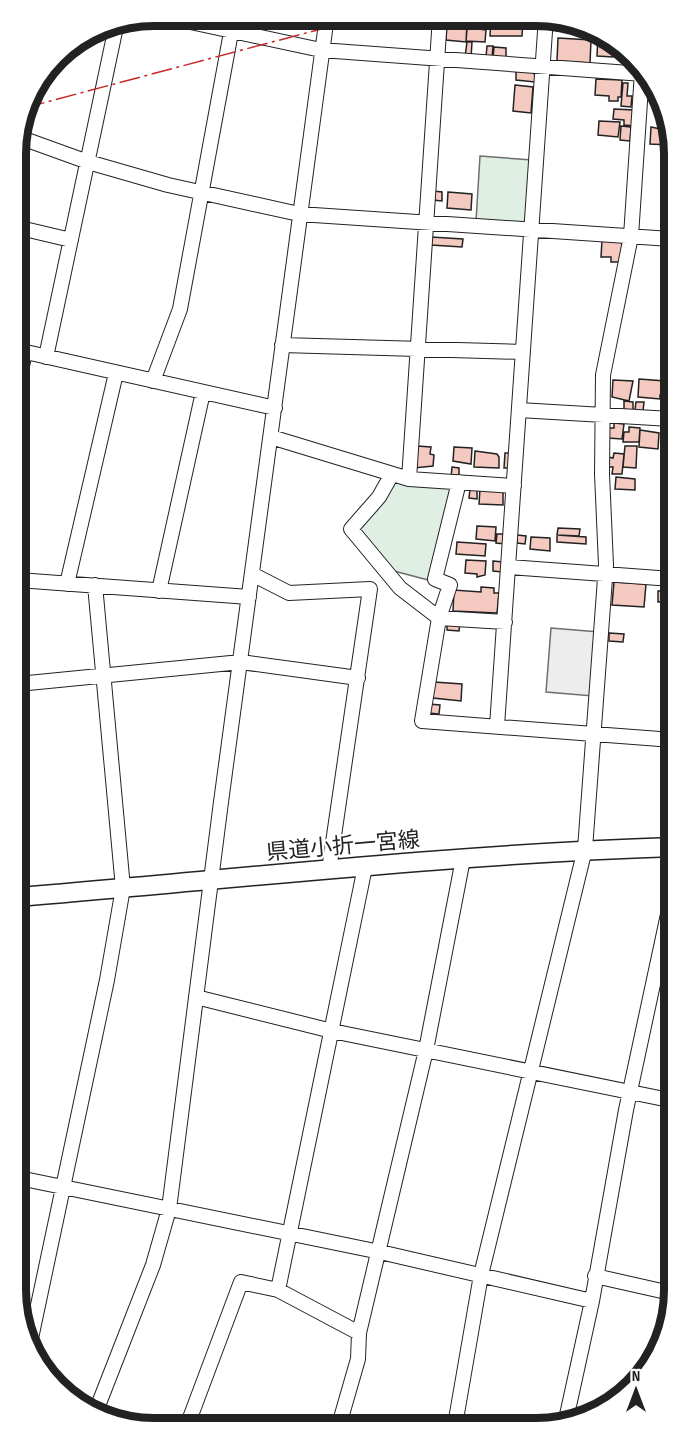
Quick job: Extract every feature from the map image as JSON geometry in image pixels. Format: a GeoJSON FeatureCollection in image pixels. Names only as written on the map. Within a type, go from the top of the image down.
{"type":"FeatureCollection","features":[{"type":"Feature","properties":{"kind":"main road","name":"県道小折一宮線"},"geometry":{"type":"LineString","coordinates":[[26,896],[585,849],[664,847]]}},
{"type":"Feature","properties":{"kind":"street"},"geometry":{"type":"LineString","coordinates":[[205,26],[321,50],[636,74]]}},
{"type":"Feature","properties":{"kind":"street"},"geometry":{"type":"LineString","coordinates":[[153,381],[180,309],[232,26]]}},
{"type":"Feature","properties":{"kind":"street"},"geometry":{"type":"LineString","coordinates":[[98,1406],[153,1265],[169,1209],[325,26]]}},
{"type":"Feature","properties":{"kind":"street"},"geometry":{"type":"LineString","coordinates":[[409,479],[439,26]]}},
{"type":"Feature","properties":{"kind":"street"},"geometry":{"type":"LineString","coordinates":[[497,726],[545,27]]}},
{"type":"Feature","properties":{"kind":"street"},"geometry":{"type":"LineString","coordinates":[[46,357],[115,31]]}},
{"type":"Feature","properties":{"kind":"street"},"geometry":{"type":"LineString","coordinates":[[456,1418],[481,1275],[585,849],[605,574],[602,474],[603,375],[631,236],[642,82]]}},
{"type":"Feature","properties":{"kind":"street"},"geometry":{"type":"LineString","coordinates":[[27,140],[87,162],[202,193],[299,214],[664,238]]}},
{"type":"Feature","properties":{"kind":"street"},"geometry":{"type":"LineString","coordinates":[[26,229],[71,240]]}},
{"type":"Feature","properties":{"kind":"street"},"geometry":{"type":"LineString","coordinates":[[282,345],[523,352]]}},
{"type":"Feature","properties":{"kind":"street"},"geometry":{"type":"LineString","coordinates":[[26,352],[275,408]]}},
{"type":"Feature","properties":{"kind":"street"},"geometry":{"type":"LineString","coordinates":[[67,584],[116,373]]}},
{"type":"Feature","properties":{"kind":"street"},"geometry":{"type":"LineString","coordinates":[[159,591],[202,392]]}},
{"type":"Feature","properties":{"kind":"street"},"geometry":{"type":"LineString","coordinates":[[519,410],[664,419]]}},
{"type":"Feature","properties":{"kind":"street"},"geometry":{"type":"LineString","coordinates":[[271,437],[409,479],[514,486]]}},
{"type":"Feature","properties":{"kind":"street"},"geometry":{"type":"LineString","coordinates":[[392,474],[379,497],[351,529],[400,588],[439,618],[505,622]]}},
{"type":"Feature","properties":{"kind":"street"},"geometry":{"type":"LineString","coordinates":[[459,482],[435,579],[450,585],[439,618],[422,720],[664,739]]}},
{"type":"Feature","properties":{"kind":"street"},"geometry":{"type":"LineString","coordinates":[[508,567],[664,578]]}},
{"type":"Feature","properties":{"kind":"street"},"geometry":{"type":"LineString","coordinates":[[252,574],[290,592],[400,588]]}},
{"type":"Feature","properties":{"kind":"street"},"geometry":{"type":"LineString","coordinates":[[26,581],[249,597]]}},
{"type":"Feature","properties":{"kind":"street"},"geometry":{"type":"LineString","coordinates":[[32,1332],[107,980],[123,888],[95,585]]}},
{"type":"Feature","properties":{"kind":"street"},"geometry":{"type":"LineString","coordinates":[[329,870],[370,589]]}},
{"type":"Feature","properties":{"kind":"street"},"geometry":{"type":"LineString","coordinates":[[26,683],[240,662],[358,678]]}},
{"type":"Feature","properties":{"kind":"street"},"geometry":{"type":"LineString","coordinates":[[341,1418],[358,1359],[359,1334],[426,1050],[463,859]]}},
{"type":"Feature","properties":{"kind":"street"},"geometry":{"type":"LineString","coordinates":[[278,1290],[365,867]]}},
{"type":"Feature","properties":{"kind":"street"},"geometry":{"type":"LineString","coordinates":[[567,1415],[592,1301],[630,1093],[664,933]]}},
{"type":"Feature","properties":{"kind":"street"},"geometry":{"type":"LineString","coordinates":[[196,998],[332,1031],[530,1074],[664,1099]]}},
{"type":"Feature","properties":{"kind":"street"},"geometry":{"type":"LineString","coordinates":[[26,1180],[380,1252],[592,1301]]}},
{"type":"Feature","properties":{"kind":"street"},"geometry":{"type":"LineString","coordinates":[[596,1276],[664,1291]]}},
{"type":"Feature","properties":{"kind":"street"},"geometry":{"type":"LineString","coordinates":[[190,1418],[240,1282],[278,1290],[359,1334]]}},
{"type":"Feature","properties":{"kind":"green space"},"geometry":{"type":"Polygon","coordinates":[[[480,156],[532,160],[528,221],[524,224],[476,221],[480,156]]]}},
{"type":"Feature","properties":{"kind":"green space"},"geometry":{"type":"Polygon","coordinates":[[[396,481],[456,486],[432,581],[394,571],[359,531],[359,526],[390,484],[396,481]]]}},
{"type":"Feature","properties":{"kind":"shaded area"},"geometry":{"type":"Polygon","coordinates":[[[551,628],[599,632],[593,696],[546,692],[551,628]]]}},
{"type":"Feature","properties":{"kind":"building"},"geometry":{"type":"Polygon","coordinates":[[[447,26],[467,26],[466,42],[446,40],[447,26]]]}},
{"type":"Feature","properties":{"kind":"building"},"geometry":{"type":"Polygon","coordinates":[[[467,26],[479,26],[479,29],[486,30],[485,42],[466,41],[467,26]]]}},
{"type":"Feature","properties":{"kind":"building"},"geometry":{"type":"Polygon","coordinates":[[[491,26],[523,26],[522,36],[490,36],[491,26]]]}},
{"type":"Feature","properties":{"kind":"building"},"geometry":{"type":"Polygon","coordinates":[[[558,38],[591,40],[590,63],[557,61],[558,38]]]}},
{"type":"Feature","properties":{"kind":"building"},"geometry":{"type":"Polygon","coordinates":[[[598,41],[613,52],[613,57],[597,56],[598,41]]]}},
{"type":"Feature","properties":{"kind":"building"},"geometry":{"type":"Polygon","coordinates":[[[467,42],[472,42],[471,58],[465,57],[467,42]]]}},
{"type":"Feature","properties":{"kind":"building"},"geometry":{"type":"Polygon","coordinates":[[[487,46],[493,46],[492,58],[486,57],[487,46]]]}},
{"type":"Feature","properties":{"kind":"building"},"geometry":{"type":"Polygon","coordinates":[[[494,47],[506,48],[506,59],[493,58],[494,47]]]}},
{"type":"Feature","properties":{"kind":"building"},"geometry":{"type":"Polygon","coordinates":[[[516,71],[532,72],[536,76],[535,82],[516,80],[516,71]]]}},
{"type":"Feature","properties":{"kind":"building"},"geometry":{"type":"Polygon","coordinates":[[[596,79],[622,80],[621,97],[618,97],[618,101],[609,101],[609,96],[595,95],[596,79]]]}},
{"type":"Feature","properties":{"kind":"building"},"geometry":{"type":"Polygon","coordinates":[[[623,83],[628,83],[627,96],[632,96],[631,107],[621,106],[623,83]]]}},
{"type":"Feature","properties":{"kind":"building"},"geometry":{"type":"Polygon","coordinates":[[[515,85],[533,87],[531,113],[513,111],[515,85]]]}},
{"type":"Feature","properties":{"kind":"building"},"geometry":{"type":"Polygon","coordinates":[[[614,109],[634,110],[634,126],[624,125],[624,120],[613,119],[614,109]]]}},
{"type":"Feature","properties":{"kind":"building"},"geometry":{"type":"Polygon","coordinates":[[[599,121],[620,122],[618,137],[598,135],[599,121]]]}},
{"type":"Feature","properties":{"kind":"building"},"geometry":{"type":"Polygon","coordinates":[[[621,126],[631,127],[630,141],[620,140],[621,126]]]}},
{"type":"Feature","properties":{"kind":"building"},"geometry":{"type":"Polygon","coordinates":[[[651,127],[662,129],[663,145],[650,144],[651,127]]]}},
{"type":"Feature","properties":{"kind":"building"},"geometry":{"type":"Polygon","coordinates":[[[433,191],[442,192],[442,201],[433,200],[433,191]]]}},
{"type":"Feature","properties":{"kind":"building"},"geometry":{"type":"Polygon","coordinates":[[[448,192],[472,194],[471,210],[447,208],[448,192]]]}},
{"type":"Feature","properties":{"kind":"building"},"geometry":{"type":"Polygon","coordinates":[[[431,237],[463,239],[462,247],[431,245],[431,237]]]}},
{"type":"Feature","properties":{"kind":"building"},"geometry":{"type":"Polygon","coordinates":[[[602,240],[622,241],[621,262],[611,262],[611,257],[601,257],[602,240]]]}},
{"type":"Feature","properties":{"kind":"building"},"geometry":{"type":"Polygon","coordinates":[[[639,379],[664,381],[664,395],[660,395],[660,399],[638,397],[639,379]]]}},
{"type":"Feature","properties":{"kind":"building"},"geometry":{"type":"Polygon","coordinates":[[[613,380],[633,381],[629,401],[612,397],[613,380]]]}},
{"type":"Feature","properties":{"kind":"building"},"geometry":{"type":"Polygon","coordinates":[[[624,401],[633,402],[633,410],[624,410],[624,401]]]}},
{"type":"Feature","properties":{"kind":"building"},"geometry":{"type":"Polygon","coordinates":[[[636,402],[644,402],[643,411],[635,410],[636,402]]]}},
{"type":"Feature","properties":{"kind":"building"},"geometry":{"type":"Polygon","coordinates":[[[614,423],[624,424],[622,439],[608,438],[608,428],[614,428],[614,423]]]}},
{"type":"Feature","properties":{"kind":"building"},"geometry":{"type":"Polygon","coordinates":[[[629,427],[640,428],[639,442],[623,442],[624,432],[629,432],[629,427]]]}},
{"type":"Feature","properties":{"kind":"building"},"geometry":{"type":"Polygon","coordinates":[[[640,430],[659,433],[658,449],[639,447],[640,430]]]}},
{"type":"Feature","properties":{"kind":"building"},"geometry":{"type":"Polygon","coordinates":[[[417,446],[431,447],[430,454],[434,455],[433,466],[414,468],[417,446]]]}},
{"type":"Feature","properties":{"kind":"building"},"geometry":{"type":"Polygon","coordinates":[[[625,446],[637,446],[636,468],[623,467],[625,446]]]}},
{"type":"Feature","properties":{"kind":"building"},"geometry":{"type":"Polygon","coordinates":[[[454,447],[472,448],[471,464],[453,461],[454,447]]]}},
{"type":"Feature","properties":{"kind":"building"},"geometry":{"type":"Polygon","coordinates":[[[475,451],[497,454],[499,468],[474,467],[475,451]]]}},
{"type":"Feature","properties":{"kind":"building"},"geometry":{"type":"Polygon","coordinates":[[[505,453],[511,453],[510,468],[504,468],[505,453]]]}},
{"type":"Feature","properties":{"kind":"building"},"geometry":{"type":"Polygon","coordinates":[[[614,453],[624,454],[622,474],[612,474],[613,467],[607,467],[608,457],[613,458],[614,453]]]}},
{"type":"Feature","properties":{"kind":"building"},"geometry":{"type":"Polygon","coordinates":[[[452,467],[459,468],[459,478],[451,478],[452,467]]]}},
{"type":"Feature","properties":{"kind":"building"},"geometry":{"type":"Polygon","coordinates":[[[616,477],[635,479],[635,490],[615,489],[616,477]]]}},
{"type":"Feature","properties":{"kind":"building"},"geometry":{"type":"Polygon","coordinates":[[[470,489],[477,490],[477,499],[469,498],[470,489]]]}},
{"type":"Feature","properties":{"kind":"building"},"geometry":{"type":"Polygon","coordinates":[[[480,489],[503,491],[503,505],[479,504],[480,489]]]}},
{"type":"Feature","properties":{"kind":"building"},"geometry":{"type":"Polygon","coordinates":[[[477,526],[496,527],[495,541],[476,539],[477,526]]]}},
{"type":"Feature","properties":{"kind":"building"},"geometry":{"type":"Polygon","coordinates":[[[558,528],[580,529],[579,536],[557,535],[558,528]]]}},
{"type":"Feature","properties":{"kind":"building"},"geometry":{"type":"Polygon","coordinates":[[[497,534],[506,534],[505,544],[496,543],[497,534]]]}},
{"type":"Feature","properties":{"kind":"building"},"geometry":{"type":"Polygon","coordinates":[[[517,535],[526,536],[525,544],[517,543],[517,535]]]}},
{"type":"Feature","properties":{"kind":"building"},"geometry":{"type":"Polygon","coordinates":[[[557,535],[586,537],[586,544],[557,542],[557,535]]]}},
{"type":"Feature","properties":{"kind":"building"},"geometry":{"type":"Polygon","coordinates":[[[531,537],[550,538],[550,551],[530,549],[531,537]]]}},
{"type":"Feature","properties":{"kind":"building"},"geometry":{"type":"Polygon","coordinates":[[[457,542],[486,544],[485,556],[456,554],[457,542]]]}},
{"type":"Feature","properties":{"kind":"building"},"geometry":{"type":"Polygon","coordinates":[[[466,560],[486,561],[485,575],[477,577],[477,574],[465,573],[466,560]]]}},
{"type":"Feature","properties":{"kind":"building"},"geometry":{"type":"Polygon","coordinates":[[[493,561],[503,562],[502,572],[493,571],[493,561]]]}},
{"type":"Feature","properties":{"kind":"building"},"geometry":{"type":"Polygon","coordinates":[[[614,582],[646,584],[644,607],[612,605],[614,582]]]}},
{"type":"Feature","properties":{"kind":"building"},"geometry":{"type":"Polygon","coordinates":[[[481,587],[494,588],[494,593],[499,593],[497,613],[453,611],[454,590],[481,592],[481,587]]]}},
{"type":"Feature","properties":{"kind":"building"},"geometry":{"type":"Polygon","coordinates":[[[658,591],[664,591],[663,602],[658,602],[658,591]]]}},
{"type":"Feature","properties":{"kind":"building"},"geometry":{"type":"Polygon","coordinates":[[[447,622],[460,623],[459,631],[447,630],[447,622]]]}},
{"type":"Feature","properties":{"kind":"building"},"geometry":{"type":"Polygon","coordinates":[[[609,633],[624,634],[623,642],[609,641],[609,633]]]}},
{"type":"Feature","properties":{"kind":"building"},"geometry":{"type":"Polygon","coordinates":[[[434,682],[462,684],[461,701],[433,698],[434,682]]]}},
{"type":"Feature","properties":{"kind":"building"},"geometry":{"type":"Polygon","coordinates":[[[429,704],[440,705],[439,714],[428,713],[429,704]]]}},
{"type":"Feature","properties":{"kind":"power"},"geometry":{"type":"LineString","coordinates":[[35,105],[332,26]]}}]}
